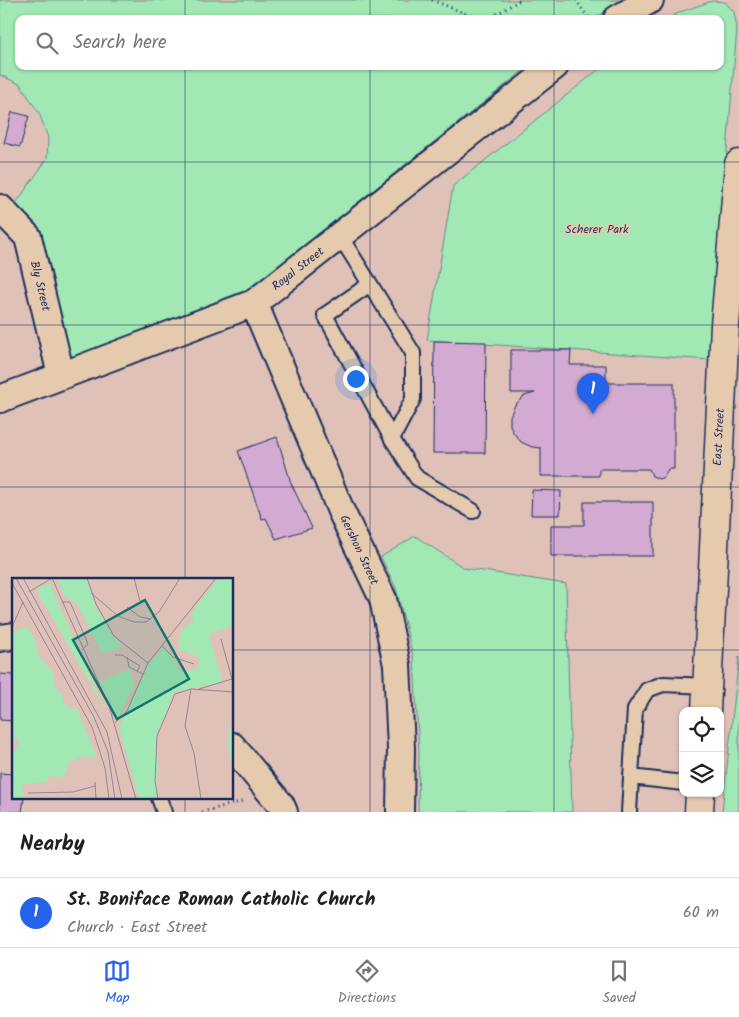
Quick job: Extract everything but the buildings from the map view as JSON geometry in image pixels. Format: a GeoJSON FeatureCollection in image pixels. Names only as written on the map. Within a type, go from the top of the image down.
{"type":"FeatureCollection","features":[{"type":"Feature","properties":{"kind":"main road","name":"East Street"},"geometry":{"type":"LineString","coordinates":[[706,698],[725,325],[739,164]]}},
{"type":"Feature","properties":{"kind":"main road"},"geometry":{"type":"LineString","coordinates":[[699,812],[700,797]]}},
{"type":"Feature","properties":{"kind":"street"},"geometry":{"type":"LineString","coordinates":[[623,15],[650,0]]}},
{"type":"Feature","properties":{"kind":"street","name":"Royal Street"},"geometry":{"type":"LineString","coordinates":[[0,399],[254,303],[550,70]]}},
{"type":"Feature","properties":{"kind":"street","name":"Bly Street"},"geometry":{"type":"LineString","coordinates":[[0,208],[28,237],[61,375]]}},
{"type":"Feature","properties":{"kind":"street","name":"Gershon Street"},"geometry":{"type":"LineString","coordinates":[[254,303],[341,511],[383,600],[397,665],[401,748],[400,812]]}},
{"type":"Feature","properties":{"kind":"street"},"geometry":{"type":"LineString","coordinates":[[234,748],[281,805],[284,812]]}},
{"type":"Feature","properties":{"kind":"lane"},"geometry":{"type":"LineString","coordinates":[[340,236],[413,353],[413,400],[392,439]]}},
{"type":"Feature","properties":{"kind":"lane"},"geometry":{"type":"LineString","coordinates":[[370,284],[325,315],[392,439],[417,478],[473,511]]}},
{"type":"Feature","properties":{"kind":"lane"},"geometry":{"type":"LineString","coordinates":[[629,812],[635,709],[647,690],[663,684],[706,698]]}},
{"type":"Feature","properties":{"kind":"lane"},"geometry":{"type":"LineString","coordinates":[[631,778],[679,783]]}},
{"type":"Feature","properties":{"kind":"lane"},"geometry":{"type":"LineString","coordinates":[[160,800],[164,812]]}},
{"type":"Feature","properties":{"kind":"path"},"geometry":{"type":"LineString","coordinates":[[432,0],[468,15]]}},
{"type":"Feature","properties":{"kind":"path"},"geometry":{"type":"LineString","coordinates":[[495,15],[520,0]]}},
{"type":"Feature","properties":{"kind":"path"},"geometry":{"type":"LineString","coordinates":[[576,0],[586,15]]}},
{"type":"Feature","properties":{"kind":"path"},"geometry":{"type":"LineString","coordinates":[[202,812],[252,798],[246,785],[257,776]]}},
{"type":"Feature","properties":{"kind":"green space"},"geometry":{"type":"Polygon","coordinates":[[[0,0],[626,0],[600,15],[15,15],[15,70],[524,70],[251,288],[70,358],[36,229],[14,206],[47,159],[48,138],[39,113],[20,84],[0,75],[0,0]]]}},
{"type":"Feature","properties":{"kind":"green space","name":"Scherer Park"},"geometry":{"type":"Polygon","coordinates":[[[712,1],[725,2],[734,12],[737,28],[710,360],[427,340],[453,186],[598,70],[724,70],[724,15],[675,15],[712,1]]]}},
{"type":"Feature","properties":{"kind":"green space"},"geometry":{"type":"Polygon","coordinates":[[[415,536],[464,568],[566,584],[572,812],[418,812],[419,752],[414,660],[396,588],[381,557],[415,536]]]}},
{"type":"Feature","properties":{"kind":"green space"},"geometry":{"type":"Polygon","coordinates":[[[739,657],[739,812],[722,812],[739,657]]]}},
{"type":"Feature","properties":{"kind":"place","name":"St. Boniface Roman Catholic Church"},"geometry":{"type":"Point","coordinates":[593,414]}}]}
